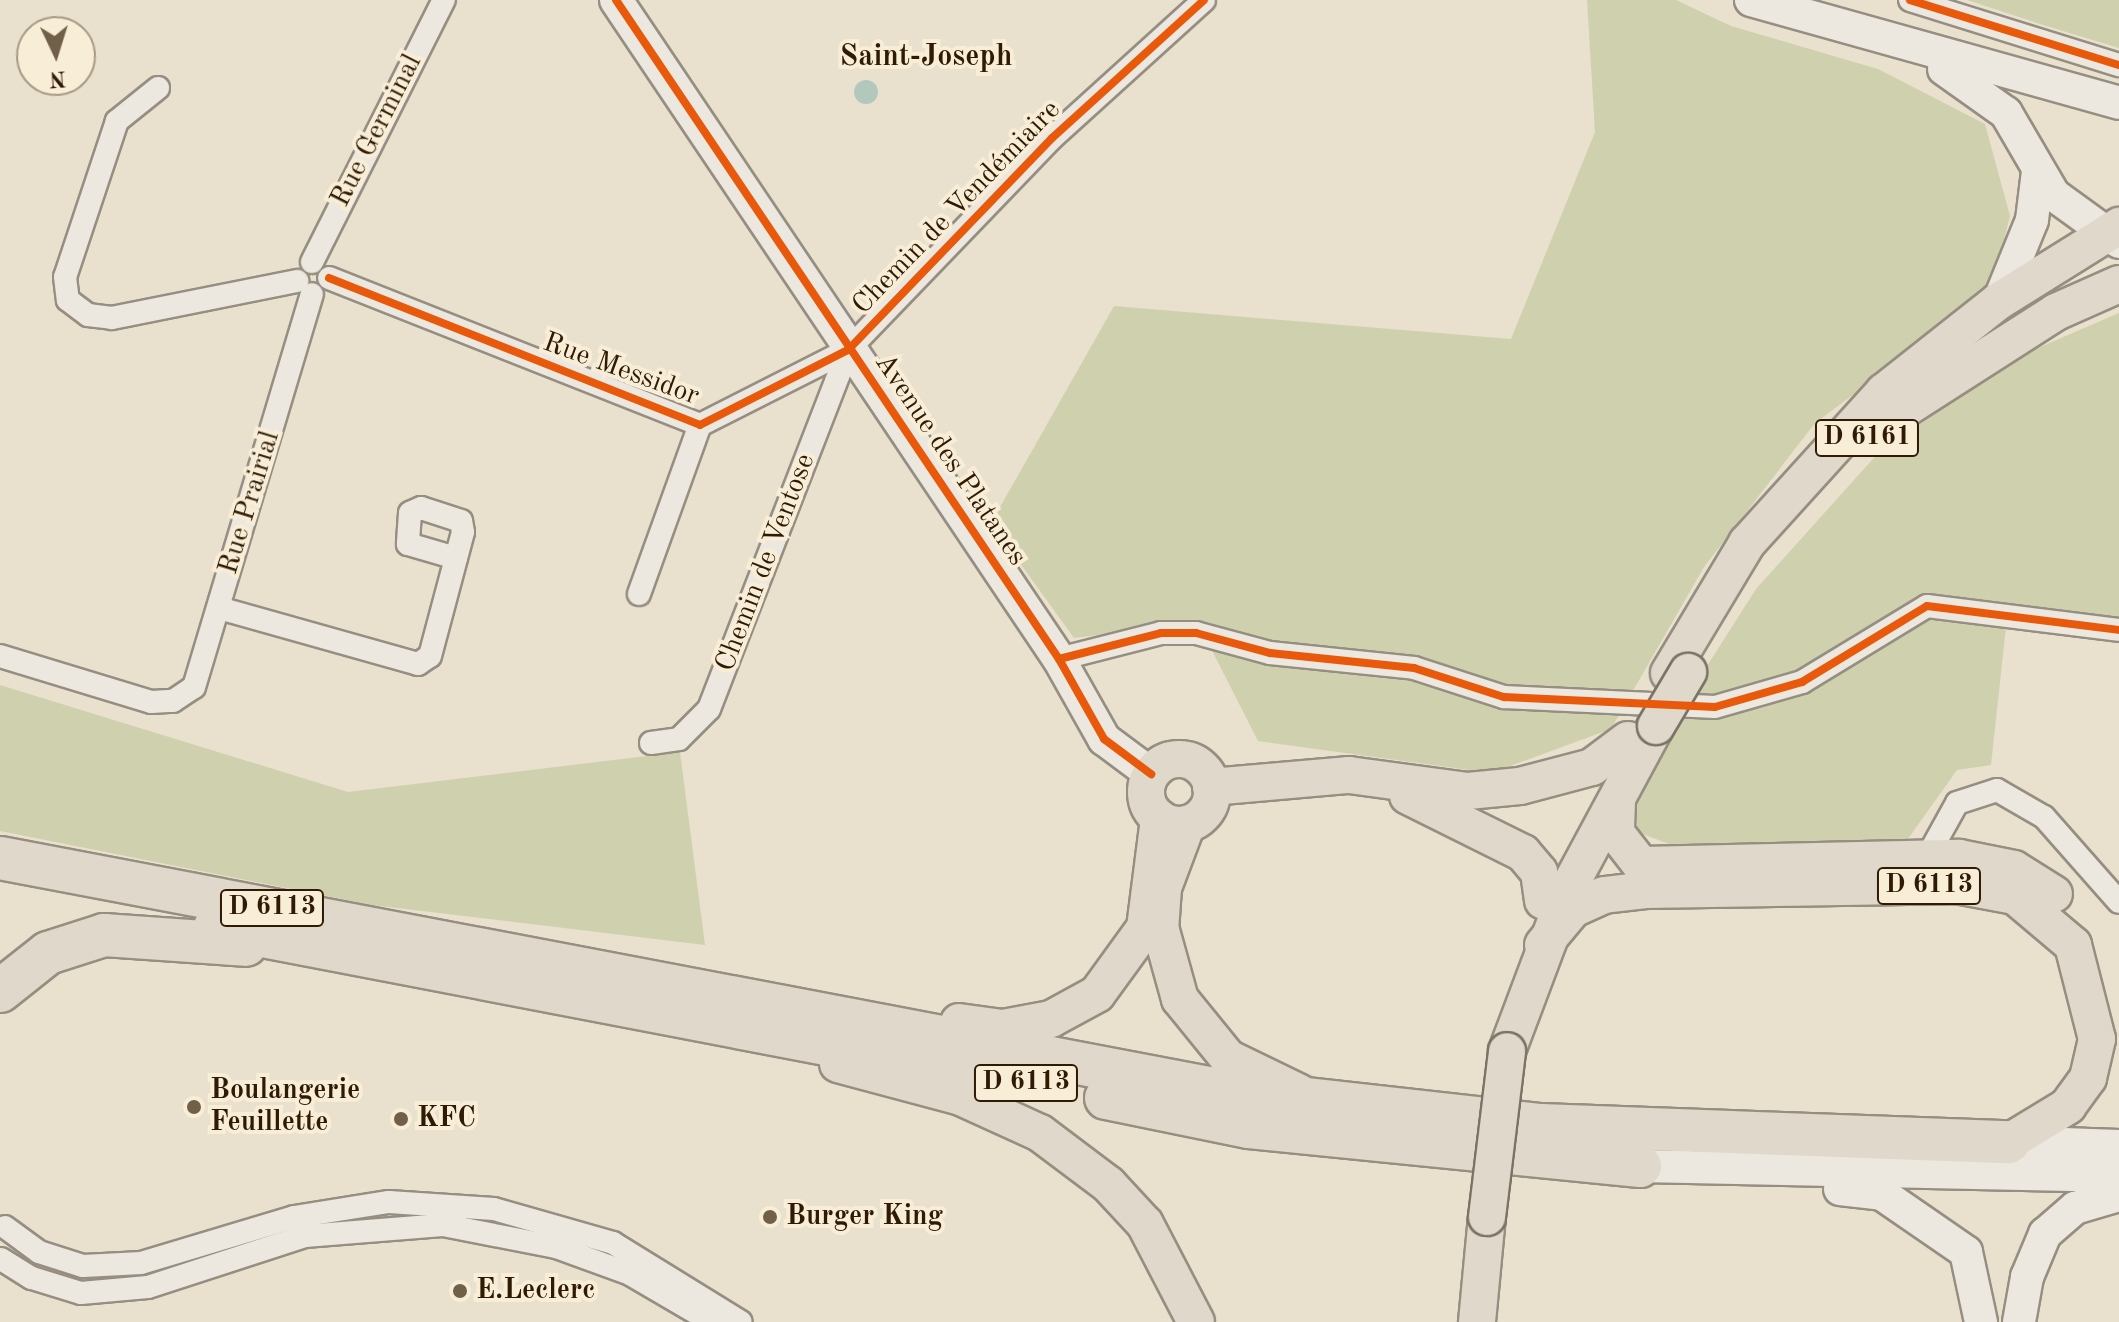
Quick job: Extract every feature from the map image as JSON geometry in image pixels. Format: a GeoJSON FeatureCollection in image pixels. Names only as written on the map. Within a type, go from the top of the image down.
{"type":"FeatureCollection","features":[{"type":"Feature","properties":{"kind":"highway","name":"D 6113"},"geometry":{"type":"LineString","coordinates":[[0,856],[495,948],[1209,1088],[1541,1125],[2009,1142]]}},
{"type":"Feature","properties":{"kind":"highway","name":"D 6113"},"geometry":{"type":"LineString","coordinates":[[0,886],[1249,1127],[1640,1166]]}},
{"type":"Feature","properties":{"kind":"highway"},"geometry":{"type":"LineString","coordinates":[[0,991],[48,953],[104,935],[293,942]]}},
{"type":"Feature","properties":{"kind":"main road","name":"D 6161"},"geometry":{"type":"LineString","coordinates":[[1678,673],[1747,543],[1808,468],[1884,392],[1999,301],[2114,234]]}},
{"type":"Feature","properties":{"kind":"main road","name":"D 6161"},"geometry":{"type":"LineString","coordinates":[[1543,901],[1640,729],[1678,673],[1836,462],[1925,390],[2119,284]]}},
{"type":"Feature","properties":{"kind":"main road","name":"D 6161"},"geometry":{"type":"LineString","coordinates":[[1543,945],[1617,801],[1640,729]]}},
{"type":"Feature","properties":{"kind":"main road","name":"D 6113"},"geometry":{"type":"LineString","coordinates":[[1211,787],[1349,775],[1468,791],[1520,786],[1592,767],[1640,729]]}},
{"type":"Feature","properties":{"kind":"main road"},"geometry":{"type":"LineString","coordinates":[[1180,759],[1200,767],[1211,787],[1203,814],[1173,821],[1146,793],[1151,774],[1180,759]]}},
{"type":"Feature","properties":{"kind":"main road","name":"D 6113"},"geometry":{"type":"LineString","coordinates":[[1349,775],[1442,808],[1523,853],[1539,872],[1543,901],[1507,1051],[1477,1322]]}},
{"type":"Feature","properties":{"kind":"main road","name":"D 6113"},"geometry":{"type":"LineString","coordinates":[[1617,801],[1616,833],[1624,851],[1663,869],[2014,869],[2064,902],[2096,960],[2119,1051]]}},
{"type":"Feature","properties":{"kind":"main road"},"geometry":{"type":"LineString","coordinates":[[1173,821],[1160,927],[1180,999],[1228,1058],[1285,1080],[1308,1101]]}},
{"type":"Feature","properties":{"kind":"main road","name":"D 6113"},"geometry":{"type":"LineString","coordinates":[[495,948],[689,972],[989,1026],[1051,1019],[1097,994],[1145,928],[1173,821]]}},
{"type":"Feature","properties":{"kind":"main road","name":"D 6113"},"geometry":{"type":"LineString","coordinates":[[1507,1051],[1543,945],[1573,909],[1604,895],[1810,892],[1945,870],[2035,908],[2073,945],[2084,970],[2097,1039],[2088,1078],[2068,1106],[2009,1142]]}},
{"type":"Feature","properties":{"kind":"main road","name":"D 6113"},"geometry":{"type":"LineString","coordinates":[[601,1000],[961,1097],[1040,1133],[1108,1184],[1145,1224],[1196,1322]]}},
{"type":"Feature","properties":{"kind":"street","name":"Rue Germinal"},"geometry":{"type":"LineString","coordinates":[[304,288],[312,262],[444,0]]}},
{"type":"Feature","properties":{"kind":"street","name":"Avenue des Platanes"},"geometry":{"type":"LineString","coordinates":[[616,0],[848,350],[1059,659],[1104,739],[1151,774]]}},
{"type":"Feature","properties":{"kind":"street","name":"Chemin de Vendémiaire"},"geometry":{"type":"LineString","coordinates":[[848,350],[1052,138],[1204,0]]}},
{"type":"Feature","properties":{"kind":"street"},"geometry":{"type":"LineString","coordinates":[[1751,0],[1899,44],[2119,103]]}},
{"type":"Feature","properties":{"kind":"street"},"geometry":{"type":"LineString","coordinates":[[1910,0],[2119,65]]}},
{"type":"Feature","properties":{"kind":"street"},"geometry":{"type":"LineString","coordinates":[[1899,44],[1988,96],[2026,141],[2038,171],[2054,195],[2114,234]]}},
{"type":"Feature","properties":{"kind":"street"},"geometry":{"type":"LineString","coordinates":[[158,88],[117,121],[65,277],[68,300],[88,315],[112,318],[304,288],[329,278],[312,262]]}},
{"type":"Feature","properties":{"kind":"street"},"geometry":{"type":"LineString","coordinates":[[2083,93],[2119,116]]}},
{"type":"Feature","properties":{"kind":"street"},"geometry":{"type":"LineString","coordinates":[[1999,301],[2032,220],[2038,171]]}},
{"type":"Feature","properties":{"kind":"street","name":"Rue Messidor"},"geometry":{"type":"LineString","coordinates":[[329,278],[700,425],[848,350]]}},
{"type":"Feature","properties":{"kind":"street","name":"Rue Prairial"},"geometry":{"type":"LineString","coordinates":[[0,656],[151,702],[173,701],[194,687],[219,608],[304,288]]}},
{"type":"Feature","properties":{"kind":"street","name":"Chemin de Ventose"},"geometry":{"type":"LineString","coordinates":[[651,743],[679,739],[709,709],[848,350]]}},
{"type":"Feature","properties":{"kind":"street"},"geometry":{"type":"LineString","coordinates":[[639,594],[700,425]]}},
{"type":"Feature","properties":{"kind":"street"},"geometry":{"type":"LineString","coordinates":[[219,608],[418,664],[430,656],[456,558]]}},
{"type":"Feature","properties":{"kind":"street"},"geometry":{"type":"LineString","coordinates":[[1059,659],[1161,633],[1196,633],[1270,653],[1414,668],[1504,697],[1715,707],[1802,682],[1927,606],[2119,630]]}},
{"type":"Feature","properties":{"kind":"street"},"geometry":{"type":"LineString","coordinates":[[1957,803],[1997,790],[2044,817],[2119,902]]}},
{"type":"Feature","properties":{"kind":"street"},"geometry":{"type":"LineString","coordinates":[[1945,870],[1957,803]]}},
{"type":"Feature","properties":{"kind":"street"},"geometry":{"type":"LineString","coordinates":[[1945,870],[1957,803]]}},
{"type":"Feature","properties":{"kind":"street","name":"D 6113"},"geometry":{"type":"LineString","coordinates":[[2009,1142],[2119,1146]]}},
{"type":"Feature","properties":{"kind":"street"},"geometry":{"type":"LineString","coordinates":[[1640,1166],[1697,1182],[1882,1194],[1966,1252],[1981,1322]]}},
{"type":"Feature","properties":{"kind":"street","name":"D 6113"},"geometry":{"type":"LineString","coordinates":[[1640,1166],[2119,1176]]}},
{"type":"Feature","properties":{"kind":"street"},"geometry":{"type":"LineString","coordinates":[[2019,1322],[2027,1277],[2045,1234],[2075,1208],[2119,1195]]}},
{"type":"Feature","properties":{"kind":"street"},"geometry":{"type":"LineString","coordinates":[[3,1220],[39,1252],[83,1266],[141,1263],[294,1217],[389,1202],[494,1209],[613,1243],[741,1322]]}},
{"type":"Feature","properties":{"kind":"street"},"geometry":{"type":"LineString","coordinates":[[3,1220],[1,1260],[81,1293],[148,1287],[305,1236],[443,1225],[586,1257],[630,1274],[712,1322]]}},
{"type":"Feature","properties":{"kind":"green space"},"geometry":{"type":"Polygon","coordinates":[[[1587,0],[1676,0],[1731,26],[1878,69],[1985,124],[2010,216],[1994,280],[1942,329],[1815,423],[1704,567],[1611,729],[1491,773],[1258,741],[1198,623],[1074,638],[991,523],[1114,306],[1511,339],[1595,132],[1587,0]]]}},
{"type":"Feature","properties":{"kind":"green space"},"geometry":{"type":"Polygon","coordinates":[[[1967,0],[2119,0],[2119,48],[2040,24],[1967,0]]]}},
{"type":"Feature","properties":{"kind":"green space"},"geometry":{"type":"Polygon","coordinates":[[[2119,313],[2119,625],[2006,627],[1991,765],[1957,770],[1905,843],[1677,847],[1637,832],[1637,790],[1651,754],[1756,589],[1881,450],[2024,354],[2119,313]]]}},
{"type":"Feature","properties":{"kind":"green space"},"geometry":{"type":"Polygon","coordinates":[[[0,685],[348,792],[680,752],[705,945],[372,905],[0,831],[0,685]]]}},
{"type":"Feature","properties":{"kind":"shaded area"},"geometry":{"type":"Polygon","coordinates":[[[866,80],[875,83],[878,92],[875,101],[866,104],[857,101],[854,92],[857,83],[866,80]]]}},
{"type":"Feature","properties":{"kind":"cycle path"},"geometry":{"type":"LineString","coordinates":[[616,0],[1059,659],[1104,739],[1151,774]]}},
{"type":"Feature","properties":{"kind":"cycle path"},"geometry":{"type":"LineString","coordinates":[[329,278],[700,425],[848,350],[1052,138],[1204,0]]}},
{"type":"Feature","properties":{"kind":"cycle path"},"geometry":{"type":"LineString","coordinates":[[1910,0],[2119,65]]}},
{"type":"Feature","properties":{"kind":"cycle path"},"geometry":{"type":"LineString","coordinates":[[1059,659],[1161,633],[1196,633],[1270,653],[1414,668],[1504,697],[1715,707],[1802,682],[1927,606],[2119,630]]}},
{"type":"Feature","properties":{"kind":"place","name":"Boulangerie Feuillette"},"geometry":{"type":"Point","coordinates":[194,1107]}},
{"type":"Feature","properties":{"kind":"place","name":"KFC"},"geometry":{"type":"Point","coordinates":[401,1119]}},
{"type":"Feature","properties":{"kind":"place","name":"Burger King"},"geometry":{"type":"Point","coordinates":[770,1217]}},
{"type":"Feature","properties":{"kind":"place","name":"E.Leclerc"},"geometry":{"type":"Point","coordinates":[460,1291]}},
{"type":"Feature","properties":{"kind":"district","name":"Saint-Joseph"},"geometry":{"type":"Point","coordinates":[926,57]}}]}
